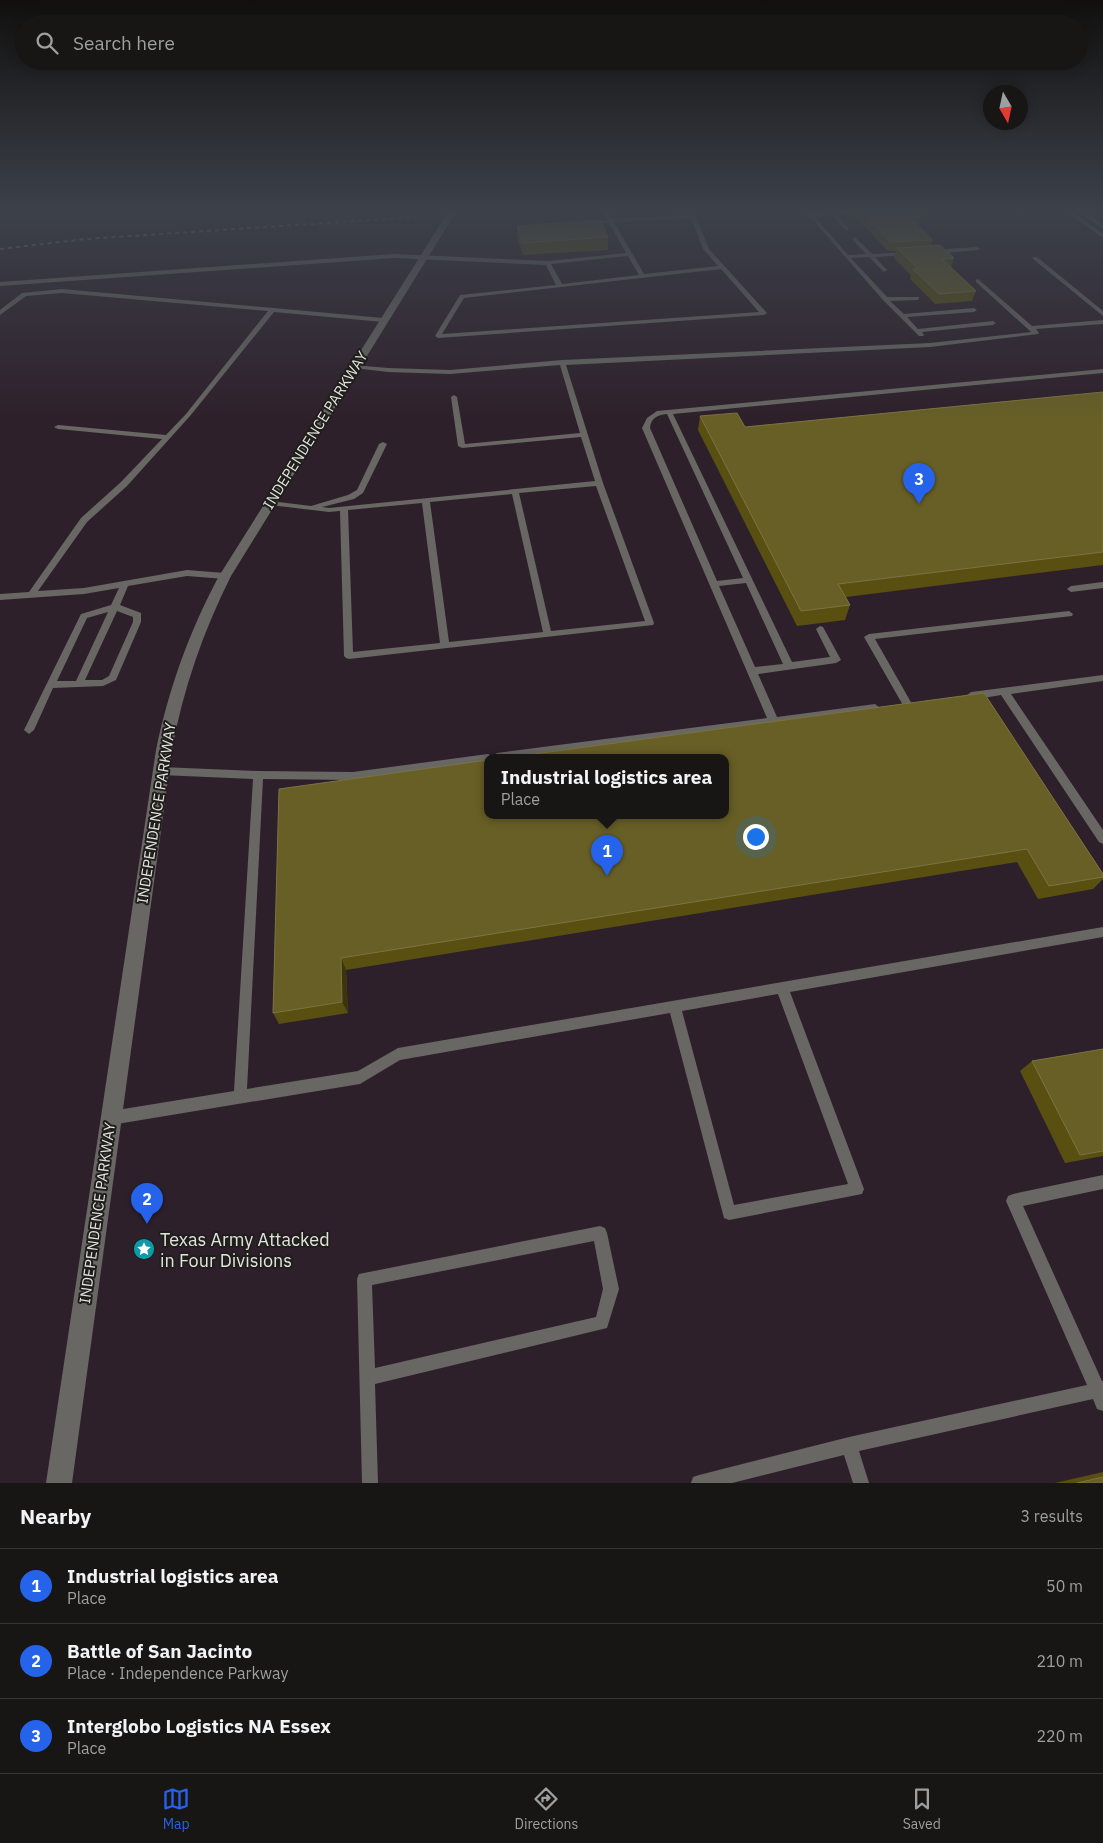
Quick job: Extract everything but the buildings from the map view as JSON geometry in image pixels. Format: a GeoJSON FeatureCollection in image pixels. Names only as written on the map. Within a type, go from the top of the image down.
{"type":"FeatureCollection","features":[{"type":"Feature","properties":{"kind":"main road","name":"INDEPENDENCE PARKWAY"},"geometry":{"type":"LineString","coordinates":[[59,1483],[161,770],[168,724],[181,677],[203,619],[225,576],[407,281]]}},
{"type":"Feature","properties":{"kind":"lane"},"geometry":{"type":"LineString","coordinates":[[0,284],[39,281]]}},
{"type":"Feature","properties":{"kind":"lane"},"geometry":{"type":"LineString","coordinates":[[557,281],[560,286]]}},
{"type":"Feature","properties":{"kind":"lane"},"geometry":{"type":"LineString","coordinates":[[599,281],[462,296],[438,336],[764,313],[735,281]]}},
{"type":"Feature","properties":{"kind":"lane"},"geometry":{"type":"LineString","coordinates":[[869,281],[930,345]]}},
{"type":"Feature","properties":{"kind":"lane"},"geometry":{"type":"LineString","coordinates":[[354,366],[388,370],[450,372],[562,362],[930,345],[1036,333],[978,281]]}},
{"type":"Feature","properties":{"kind":"lane"},"geometry":{"type":"LineString","coordinates":[[1063,281],[1103,314]]}},
{"type":"Feature","properties":{"kind":"lane"},"geometry":{"type":"LineString","coordinates":[[0,313],[24,294],[62,291],[383,320]]}},
{"type":"Feature","properties":{"kind":"lane"},"geometry":{"type":"LineString","coordinates":[[885,298],[917,298]]}},
{"type":"Feature","properties":{"kind":"lane"},"geometry":{"type":"LineString","coordinates":[[32,594],[84,520],[124,484],[188,415],[272,310]]}},
{"type":"Feature","properties":{"kind":"lane"},"geometry":{"type":"LineString","coordinates":[[903,316],[974,310]]}},
{"type":"Feature","properties":{"kind":"lane"},"geometry":{"type":"LineString","coordinates":[[1030,328],[1103,322]]}},
{"type":"Feature","properties":{"kind":"lane"},"geometry":{"type":"LineString","coordinates":[[917,331],[993,323]]}},
{"type":"Feature","properties":{"kind":"lane"},"geometry":{"type":"LineString","coordinates":[[344,509],[349,656],[650,623],[600,483],[562,362]]}},
{"type":"Feature","properties":{"kind":"lane"},"geometry":{"type":"LineString","coordinates":[[773,720],[646,428],[647,421],[651,416],[657,413],[1103,371]]}},
{"type":"Feature","properties":{"kind":"lane"},"geometry":{"type":"LineString","coordinates":[[454,397],[462,446],[585,435]]}},
{"type":"Feature","properties":{"kind":"lane"},"geometry":{"type":"LineString","coordinates":[[669,412],[789,666]]}},
{"type":"Feature","properties":{"kind":"lane"},"geometry":{"type":"LineString","coordinates":[[58,426],[167,437]]}},
{"type":"Feature","properties":{"kind":"lane"},"geometry":{"type":"LineString","coordinates":[[310,508],[351,497],[360,491],[383,444]]}},
{"type":"Feature","properties":{"kind":"lane"},"geometry":{"type":"LineString","coordinates":[[270,503],[329,510],[600,483]]}},
{"type":"Feature","properties":{"kind":"lane"},"geometry":{"type":"LineString","coordinates":[[515,492],[548,634]]}},
{"type":"Feature","properties":{"kind":"lane"},"geometry":{"type":"LineString","coordinates":[[426,500],[445,646]]}},
{"type":"Feature","properties":{"kind":"lane"},"geometry":{"type":"LineString","coordinates":[[0,597],[84,592],[188,573],[225,576]]}},
{"type":"Feature","properties":{"kind":"lane"},"geometry":{"type":"LineString","coordinates":[[714,584],[748,580]]}},
{"type":"Feature","properties":{"kind":"lane"},"geometry":{"type":"LineString","coordinates":[[79,684],[125,584]]}},
{"type":"Feature","properties":{"kind":"lane"},"geometry":{"type":"LineString","coordinates":[[1071,589],[1103,585]]}},
{"type":"Feature","properties":{"kind":"lane"},"geometry":{"type":"LineString","coordinates":[[29,730],[50,685],[84,616],[115,607],[134,613],[138,618],[113,678],[103,683],[50,685]]}},
{"type":"Feature","properties":{"kind":"lane"},"geometry":{"type":"LineString","coordinates":[[519,754],[903,704],[869,637],[1069,614]]}},
{"type":"Feature","properties":{"kind":"lane"},"geometry":{"type":"LineString","coordinates":[[752,671],[836,660],[820,629]]}},
{"type":"Feature","properties":{"kind":"lane"},"geometry":{"type":"LineString","coordinates":[[956,698],[1103,678]]}},
{"type":"Feature","properties":{"kind":"lane"},"geometry":{"type":"LineString","coordinates":[[1004,692],[1103,839]]}},
{"type":"Feature","properties":{"kind":"lane"},"geometry":{"type":"LineString","coordinates":[[161,770],[258,775],[353,776],[484,759]]}},
{"type":"Feature","properties":{"kind":"lane"},"geometry":{"type":"LineString","coordinates":[[240,1097],[258,775]]}},
{"type":"Feature","properties":{"kind":"lane"},"geometry":{"type":"LineString","coordinates":[[111,1118],[360,1077],[398,1054],[1103,932]]}},
{"type":"Feature","properties":{"kind":"lane"},"geometry":{"type":"LineString","coordinates":[[674,1006],[729,1213],[857,1188],[782,987]]}},
{"type":"Feature","properties":{"kind":"lane"},"geometry":{"type":"LineString","coordinates":[[698,1483],[849,1445],[1101,1394],[1013,1201],[1103,1182]]}},
{"type":"Feature","properties":{"kind":"lane"},"geometry":{"type":"LineString","coordinates":[[367,1378],[602,1323],[611,1289],[600,1233],[364,1279],[370,1483]]}},
{"type":"Feature","properties":{"kind":"lane"},"geometry":{"type":"LineString","coordinates":[[849,1445],[860,1483]]}},
{"type":"Feature","properties":{"kind":"shaded area"},"geometry":{"type":"Polygon","coordinates":[[[0,281],[1103,281],[1103,1483],[0,1483],[0,281]]]}},
{"type":"Feature","properties":{"kind":"place","name":"Interglobo Logistics NA Essex"},"geometry":{"type":"Point","coordinates":[919,504]}},
{"type":"Feature","properties":{"kind":"place","name":"Industrial logistics area"},"geometry":{"type":"Point","coordinates":[607,876]}},
{"type":"Feature","properties":{"kind":"place","name":"Battle of San Jacinto"},"geometry":{"type":"Point","coordinates":[147,1224]}},
{"type":"Feature","properties":{"kind":"place","name":"Texas Army Attacked in Four Divisions"},"geometry":{"type":"Point","coordinates":[144,1249]}}]}
